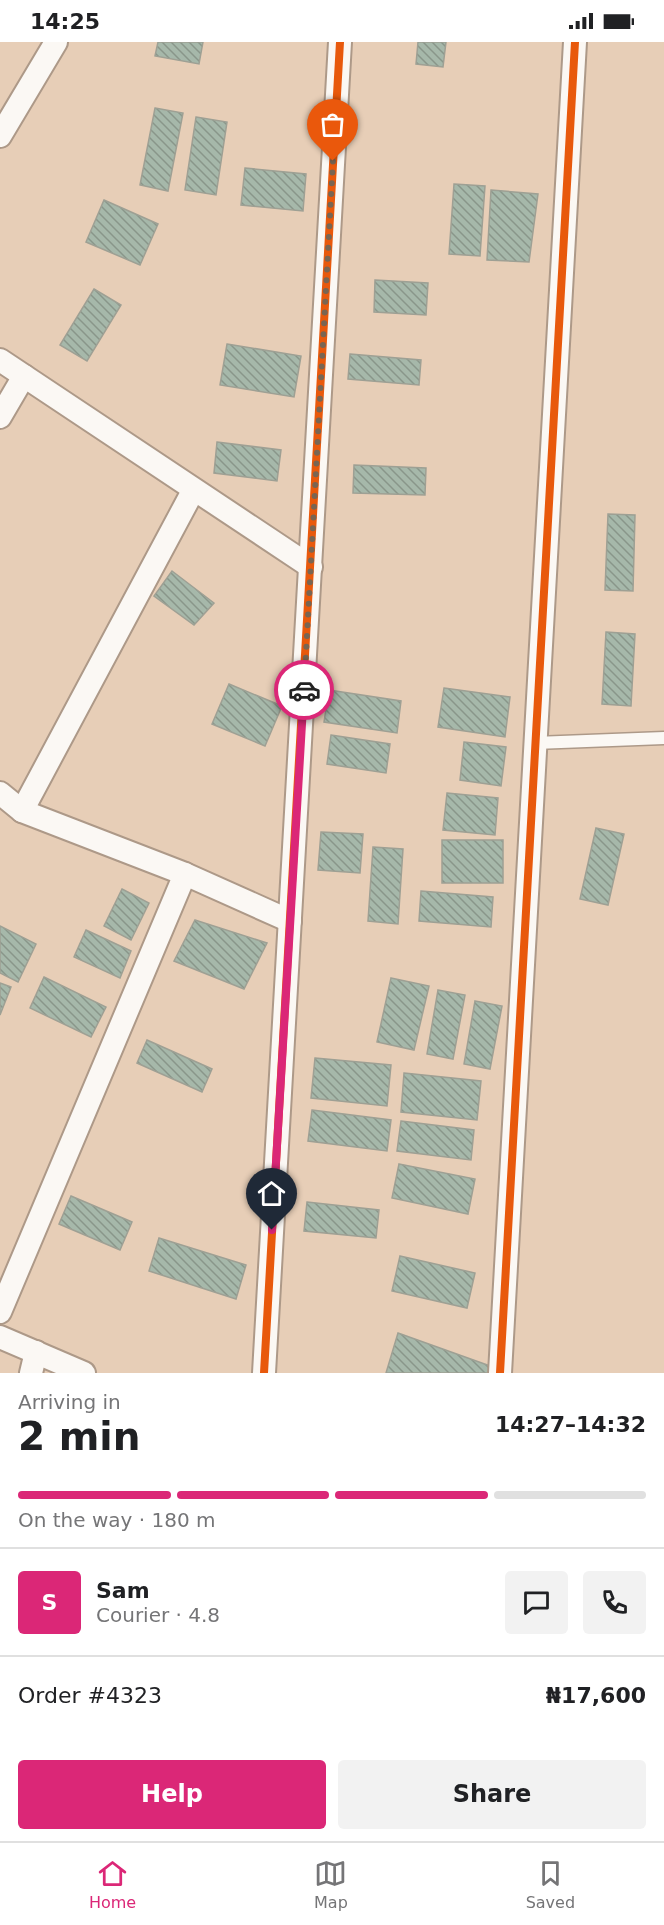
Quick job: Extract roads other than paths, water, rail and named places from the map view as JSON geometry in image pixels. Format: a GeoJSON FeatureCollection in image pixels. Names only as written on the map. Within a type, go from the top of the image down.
{"type":"FeatureCollection","features":[{"type":"Feature","properties":{"kind":"street"},"geometry":{"type":"LineString","coordinates":[[0,136],[56,42]]}},
{"type":"Feature","properties":{"kind":"street"},"geometry":{"type":"LineString","coordinates":[[264,1373],[340,42]]}},
{"type":"Feature","properties":{"kind":"street"},"geometry":{"type":"LineString","coordinates":[[500,1373],[575,42]]}},
{"type":"Feature","properties":{"kind":"street"},"geometry":{"type":"LineString","coordinates":[[0,360],[192,490],[311,567]]}},
{"type":"Feature","properties":{"kind":"street"},"geometry":{"type":"LineString","coordinates":[[0,417],[24,376]]}},
{"type":"Feature","properties":{"kind":"street"},"geometry":{"type":"LineString","coordinates":[[22,811],[192,490]]}},
{"type":"Feature","properties":{"kind":"street"},"geometry":{"type":"LineString","coordinates":[[0,793],[22,811],[185,874],[290,921]]}},
{"type":"Feature","properties":{"kind":"street"},"geometry":{"type":"LineString","coordinates":[[0,1312],[185,874]]}},
{"type":"Feature","properties":{"kind":"street"},"geometry":{"type":"LineString","coordinates":[[0,1337],[34,1363],[84,1373]]}},
{"type":"Feature","properties":{"kind":"lane"},"geometry":{"type":"LineString","coordinates":[[535,743],[664,738]]}}]}
